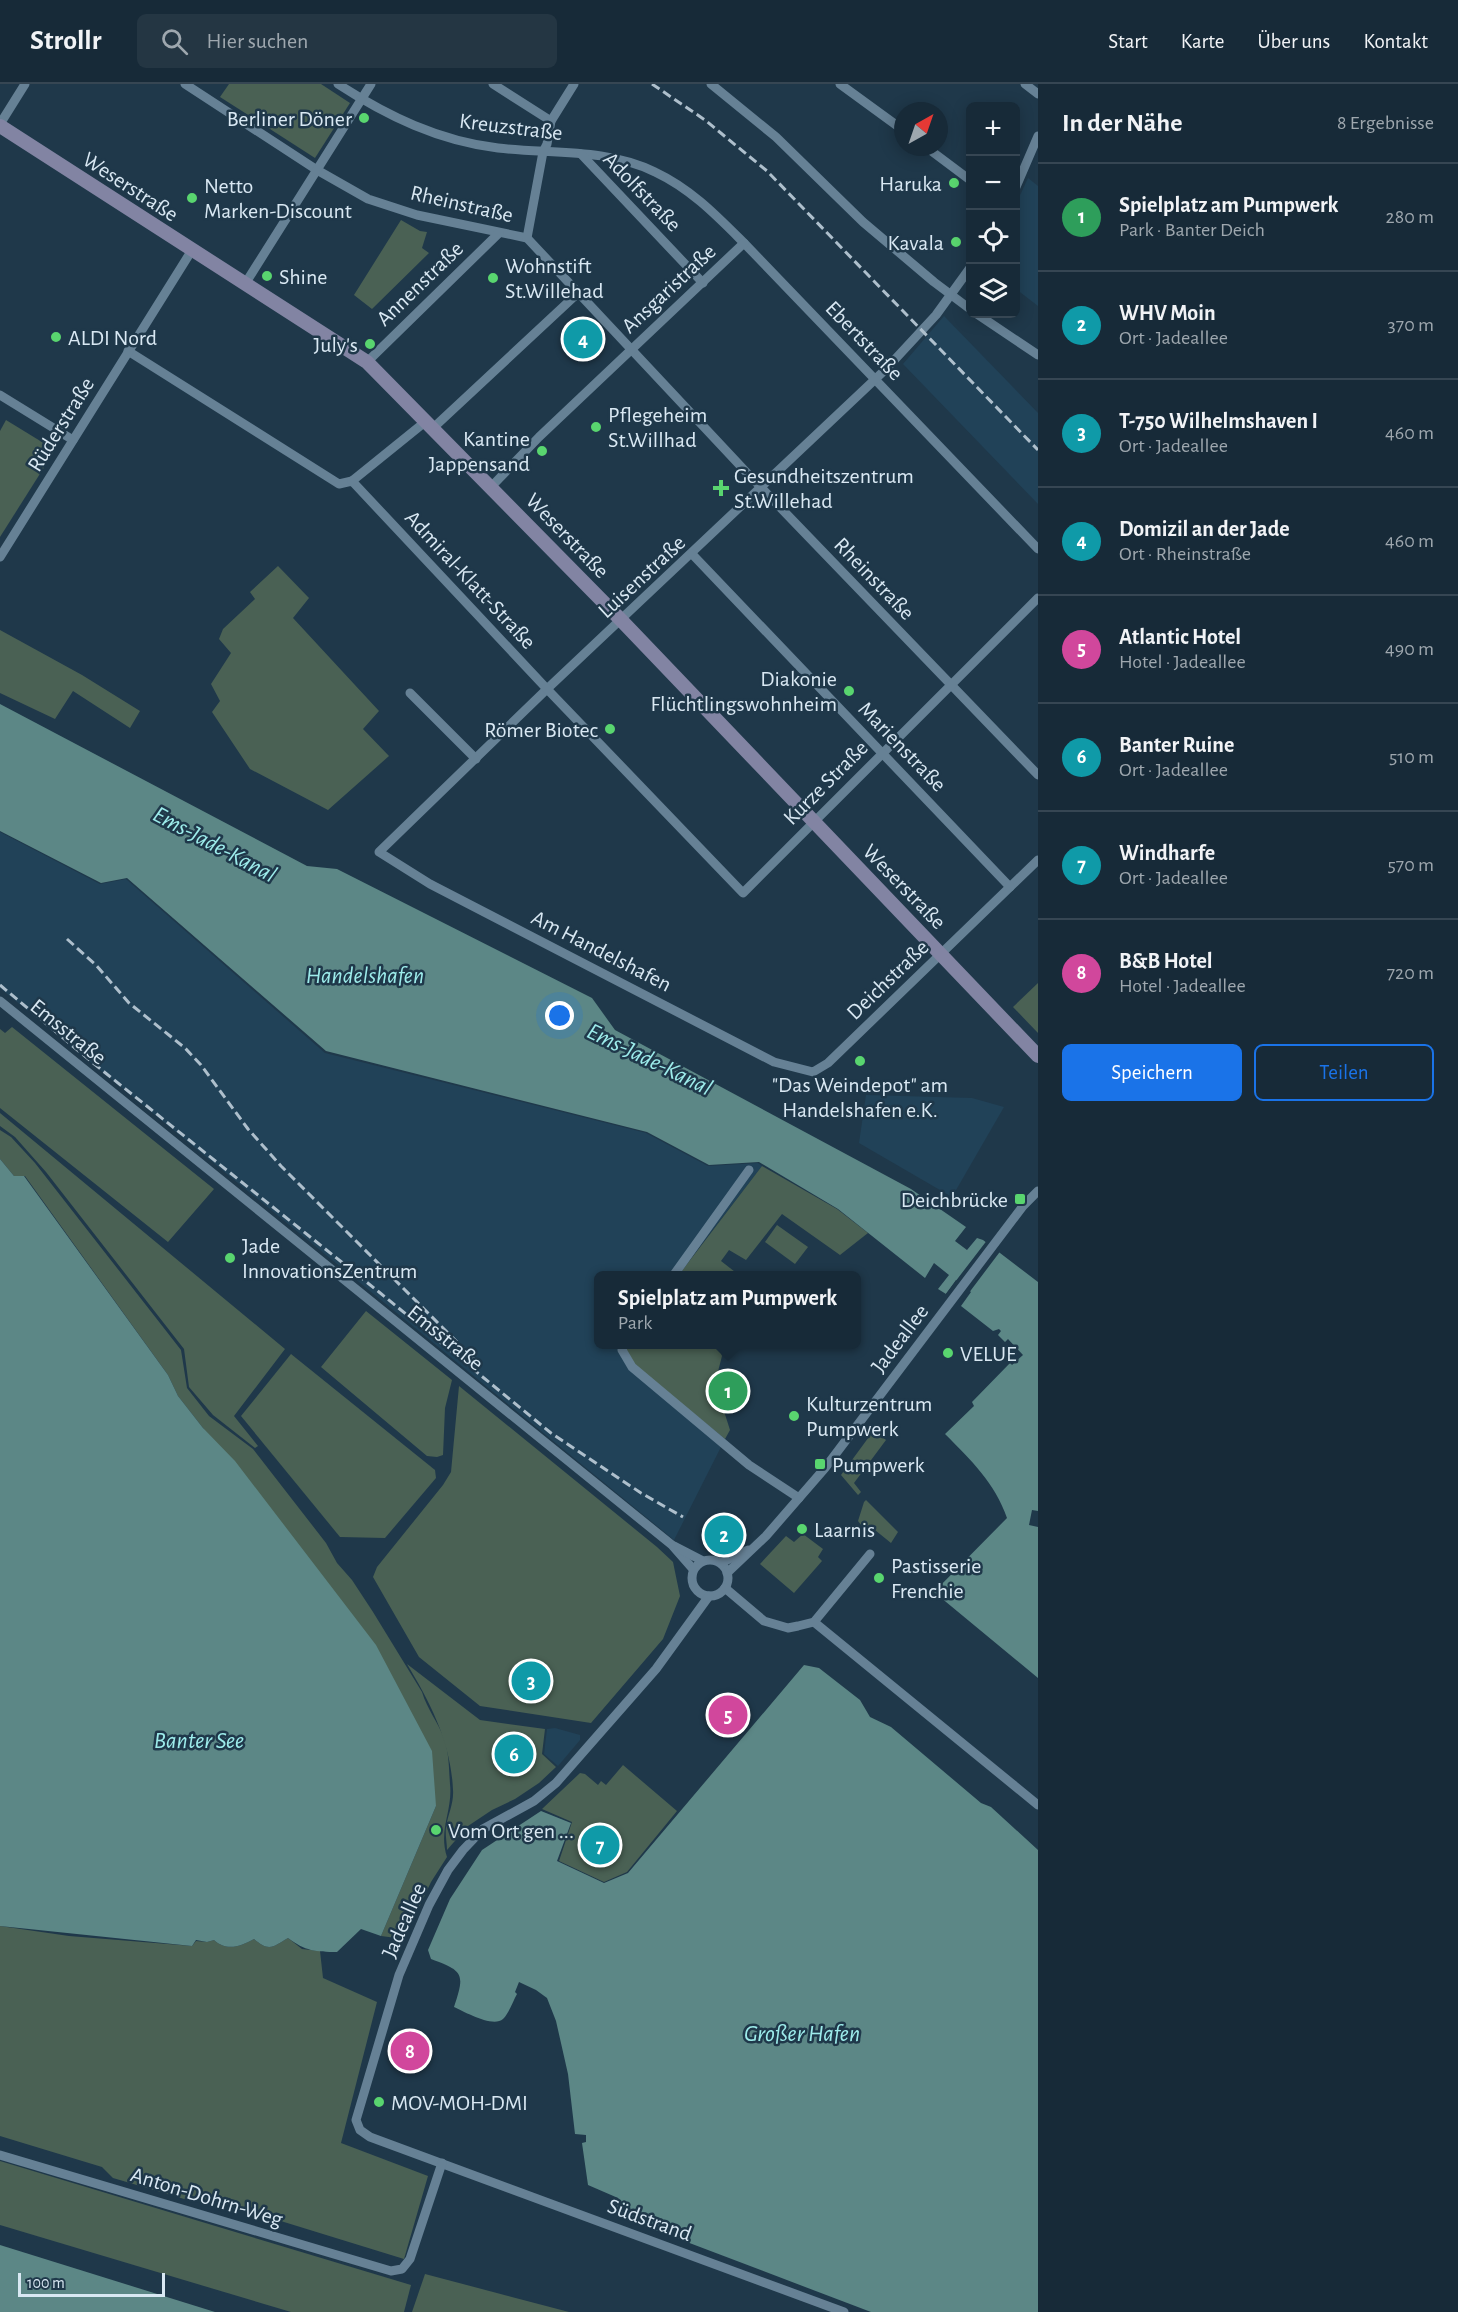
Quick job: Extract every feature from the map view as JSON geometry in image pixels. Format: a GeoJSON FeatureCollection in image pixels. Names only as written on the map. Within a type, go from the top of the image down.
{"type":"FeatureCollection","features":[{"type":"Feature","properties":{"kind":"street"},"geometry":{"type":"LineString","coordinates":[[0,125],[26,84]]}},
{"type":"Feature","properties":{"kind":"street","name":"Rheinstraße"},"geometry":{"type":"LineString","coordinates":[[185,84],[316,170],[369,199],[417,215],[527,238],[762,488],[1038,775]]}},
{"type":"Feature","properties":{"kind":"street","name":"Kreuzstraße"},"geometry":{"type":"LineString","coordinates":[[338,84],[390,115],[472,144],[543,152],[580,153],[627,162],[654,171]]}},
{"type":"Feature","properties":{"kind":"street"},"geometry":{"type":"LineString","coordinates":[[245,284],[371,84]]}},
{"type":"Feature","properties":{"kind":"street"},"geometry":{"type":"LineString","coordinates":[[493,84],[551,122]]}},
{"type":"Feature","properties":{"kind":"street"},"geometry":{"type":"LineString","coordinates":[[527,238],[551,122],[574,84]]}},
{"type":"Feature","properties":{"kind":"street"},"geometry":{"type":"LineString","coordinates":[[711,84],[776,136],[863,222],[966,306]]}},
{"type":"Feature","properties":{"kind":"street"},"geometry":{"type":"LineString","coordinates":[[840,84],[894,123]]}},
{"type":"Feature","properties":{"kind":"street"},"geometry":{"type":"LineString","coordinates":[[1025,84],[1038,94]]}},
{"type":"Feature","properties":{"kind":"street","name":"Weserstraße"},"geometry":{"type":"LineString","coordinates":[[0,125],[367,362],[622,621],[1038,1056]]}},
{"type":"Feature","properties":{"kind":"street"},"geometry":{"type":"LineString","coordinates":[[1020,178],[1038,136]]}},
{"type":"Feature","properties":{"kind":"street","name":"Adolfstraße"},"geometry":{"type":"LineString","coordinates":[[580,153],[703,283]]}},
{"type":"Feature","properties":{"kind":"street"},"geometry":{"type":"LineString","coordinates":[[938,156],[966,177]]}},
{"type":"Feature","properties":{"kind":"street","name":"Ebertstraße"},"geometry":{"type":"LineString","coordinates":[[654,171],[703,202],[1038,549]]}},
{"type":"Feature","properties":{"kind":"street","name":"Annenstraße"},"geometry":{"type":"LineString","coordinates":[[367,362],[500,233]]}},
{"type":"Feature","properties":{"kind":"street","name":"Ansgaristraße"},"geometry":{"type":"LineString","coordinates":[[491,487],[539,437],[744,243]]}},
{"type":"Feature","properties":{"kind":"street","name":"Rüderstraße"},"geometry":{"type":"LineString","coordinates":[[0,557],[192,249]]}},
{"type":"Feature","properties":{"kind":"street","name":"Luisenstraße"},"geometry":{"type":"LineString","coordinates":[[379,852],[875,379],[927,325],[966,274]]}},
{"type":"Feature","properties":{"kind":"street"},"geometry":{"type":"LineString","coordinates":[[128,351],[339,484],[352,481],[429,425],[578,293]]}},
{"type":"Feature","properties":{"kind":"street"},"geometry":{"type":"LineString","coordinates":[[983,318],[1038,355]]}},
{"type":"Feature","properties":{"kind":"street"},"geometry":{"type":"LineString","coordinates":[[0,395],[73,440]]}},
{"type":"Feature","properties":{"kind":"street","name":"Admiral-Klatt-Straße"},"geometry":{"type":"LineString","coordinates":[[352,481],[743,892]]}},
{"type":"Feature","properties":{"kind":"street","name":"Marienstraße"},"geometry":{"type":"LineString","coordinates":[[692,554],[1010,887]]}},
{"type":"Feature","properties":{"kind":"street","name":"Kurze Straße"},"geometry":{"type":"LineString","coordinates":[[743,892],[1038,598]]}},
{"type":"Feature","properties":{"kind":"street"},"geometry":{"type":"LineString","coordinates":[[410,693],[476,759]]}},
{"type":"Feature","properties":{"kind":"street","name":"Am Handelshafen"},"geometry":{"type":"LineString","coordinates":[[379,852],[430,884],[774,1062],[813,1072]]}},
{"type":"Feature","properties":{"kind":"street","name":"Deichstraße"},"geometry":{"type":"LineString","coordinates":[[813,1072],[828,1063],[1038,860]]}},
{"type":"Feature","properties":{"kind":"street","name":"Emsstraße"},"geometry":{"type":"LineString","coordinates":[[0,1001],[672,1545],[693,1569]]}},
{"type":"Feature","properties":{"kind":"street"},"geometry":{"type":"LineString","coordinates":[[676,1271],[749,1170]]}},
{"type":"Feature","properties":{"kind":"street","name":"Jadeallee"},"geometry":{"type":"LineString","coordinates":[[727,1573],[766,1536],[856,1428],[1023,1206],[1038,1191]]}},
{"type":"Feature","properties":{"kind":"street"},"geometry":{"type":"LineString","coordinates":[[622,1349],[632,1367],[749,1466],[798,1498]]}},
{"type":"Feature","properties":{"kind":"street","name":"Emsstraße"},"geometry":{"type":"LineString","coordinates":[[672,1545],[703,1561]]}},
{"type":"Feature","properties":{"kind":"street","name":"Jadeallee"},"geometry":{"type":"LineString","coordinates":[[721,1563],[751,1549]]}},
{"type":"Feature","properties":{"kind":"street"},"geometry":{"type":"LineString","coordinates":[[725,1588],[764,1622],[788,1628],[814,1622],[870,1554]]}},
{"type":"Feature","properties":{"kind":"street"},"geometry":{"type":"LineString","coordinates":[[712,1560],[721,1563],[727,1573],[725,1588],[718,1594],[709,1596],[697,1591],[692,1581],[693,1569],[703,1561],[712,1560]]}},
{"type":"Feature","properties":{"kind":"street","name":"Jadeallee"},"geometry":{"type":"LineString","coordinates":[[690,1620],[697,1591]]}},
{"type":"Feature","properties":{"kind":"street","name":"Jadeallee"},"geometry":{"type":"LineString","coordinates":[[442,2163],[370,2137],[360,2130],[356,2120],[399,1975],[429,1905],[448,1870],[474,1838],[494,1822],[534,1801],[556,1783],[656,1669],[709,1596]]}},
{"type":"Feature","properties":{"kind":"street"},"geometry":{"type":"LineString","coordinates":[[814,1622],[1038,1805]]}},
{"type":"Feature","properties":{"kind":"street","name":"Anton-Dohrn-Weg"},"geometry":{"type":"LineString","coordinates":[[0,2155],[391,2271],[402,2269],[410,2259],[442,2163]]}},
{"type":"Feature","properties":{"kind":"street","name":"Südstrand"},"geometry":{"type":"LineString","coordinates":[[442,2163],[844,2312]]}},
{"type":"Feature","properties":{"kind":"shaded area"},"geometry":{"type":"Polygon","coordinates":[[[229,84],[321,84],[350,103],[315,158],[220,97],[229,84]]]}},
{"type":"Feature","properties":{"kind":"shaded area"},"geometry":{"type":"Polygon","coordinates":[[[1028,178],[1038,186],[1038,306],[1020,292],[1020,195],[1028,178]]]}},
{"type":"Feature","properties":{"kind":"shaded area"},"geometry":{"type":"Polygon","coordinates":[[[401,220],[420,231],[427,232],[422,248],[429,253],[372,309],[354,295],[401,220]]]}},
{"type":"Feature","properties":{"kind":"shaded area"},"geometry":{"type":"Polygon","coordinates":[[[944,316],[1038,413],[1038,504],[903,364],[944,316]]]}},
{"type":"Feature","properties":{"kind":"shaded area"},"geometry":{"type":"Polygon","coordinates":[[[6,420],[55,450],[0,537],[0,431],[6,420]]]}},
{"type":"Feature","properties":{"kind":"shaded area"},"geometry":{"type":"Polygon","coordinates":[[[278,566],[309,598],[293,618],[379,711],[363,729],[389,756],[328,810],[250,769],[212,712],[220,701],[211,684],[231,653],[219,639],[223,629],[255,599],[250,592],[278,566]]]}},
{"type":"Feature","properties":{"kind":"shaded area"},"geometry":{"type":"Polygon","coordinates":[[[0,630],[82,675],[140,711],[130,728],[73,691],[55,719],[0,693],[0,630]]]}},
{"type":"Feature","properties":{"kind":"shaded area"},"geometry":{"type":"Polygon","coordinates":[[[0,832],[100,884],[126,879],[325,1053],[646,1133],[708,1166],[758,1163],[762,1166],[681,1271],[594,1271],[594,1349],[629,1349],[635,1366],[725,1439],[674,1540],[0,988],[0,832]]]}},
{"type":"Feature","properties":{"kind":"shaded area"},"geometry":{"type":"Polygon","coordinates":[[[1038,983],[1038,1033],[1013,1007],[1038,983]]]}},
{"type":"Feature","properties":{"kind":"shaded area"},"geometry":{"type":"Polygon","coordinates":[[[12,1027],[214,1189],[168,1242],[0,1108],[0,1029],[5,1033],[12,1027]]]}},
{"type":"Feature","properties":{"kind":"shaded area"},"geometry":{"type":"Polygon","coordinates":[[[866,1095],[972,1098],[1004,1107],[952,1197],[859,1143],[866,1095]]]}},
{"type":"Feature","properties":{"kind":"shaded area"},"geometry":{"type":"Polygon","coordinates":[[[0,1113],[285,1349],[234,1416],[258,1446],[255,1448],[213,1415],[189,1387],[184,1349],[46,1172],[15,1137],[0,1126],[0,1113]]]}},
{"type":"Feature","properties":{"kind":"shaded area"},"geometry":{"type":"Polygon","coordinates":[[[0,1130],[11,1137],[35,1163],[181,1350],[187,1388],[209,1416],[253,1449],[326,1543],[337,1563],[352,1580],[373,1612],[422,1692],[439,1726],[448,1755],[450,1803],[444,1838],[447,1857],[431,1882],[404,1939],[381,1936],[436,1806],[203,1428],[178,1396],[168,1375],[25,1176],[14,1176],[0,1159],[0,1130]]]}},
{"type":"Feature","properties":{"kind":"shaded area"},"geometry":{"type":"Polygon","coordinates":[[[762,1166],[837,1209],[868,1233],[840,1255],[782,1214],[746,1260],[729,1250],[721,1261],[734,1271],[682,1271],[762,1166]]]}},
{"type":"Feature","properties":{"kind":"shaded area"},"geometry":{"type":"Polygon","coordinates":[[[777,1225],[808,1247],[795,1264],[765,1242],[777,1225]]]}},
{"type":"Feature","properties":{"kind":"shaded area"},"geometry":{"type":"Polygon","coordinates":[[[366,1311],[452,1380],[445,1408],[443,1455],[427,1456],[321,1367],[366,1311]]]}},
{"type":"Feature","properties":{"kind":"shaded area"},"geometry":{"type":"Polygon","coordinates":[[[627,1349],[719,1349],[722,1356],[715,1383],[730,1430],[725,1439],[635,1366],[627,1349]]]}},
{"type":"Feature","properties":{"kind":"shaded area"},"geometry":{"type":"Polygon","coordinates":[[[291,1354],[435,1470],[436,1478],[385,1538],[340,1537],[241,1416],[291,1354]]]}},
{"type":"Feature","properties":{"kind":"shaded area"},"geometry":{"type":"Polygon","coordinates":[[[727,1369],[735,1379],[737,1399],[726,1412],[717,1382],[727,1369]]]}},
{"type":"Feature","properties":{"kind":"shaded area"},"geometry":{"type":"Polygon","coordinates":[[[459,1386],[673,1562],[680,1596],[663,1639],[591,1723],[480,1706],[419,1657],[373,1577],[377,1567],[451,1472],[459,1386]]]}},
{"type":"Feature","properties":{"kind":"shaded area"},"geometry":{"type":"Polygon","coordinates":[[[874,1430],[886,1440],[854,1483],[861,1492],[858,1495],[841,1475],[874,1430]]]}},
{"type":"Feature","properties":{"kind":"shaded area"},"geometry":{"type":"Polygon","coordinates":[[[866,1500],[898,1532],[891,1543],[870,1526],[871,1529],[865,1530],[858,1521],[866,1500]]]}},
{"type":"Feature","properties":{"kind":"shaded area"},"geometry":{"type":"Polygon","coordinates":[[[803,1534],[823,1549],[818,1557],[822,1561],[794,1593],[760,1564],[786,1536],[794,1542],[803,1534]]]}},
{"type":"Feature","properties":{"kind":"shaded area"},"geometry":{"type":"Polygon","coordinates":[[[407,1664],[480,1720],[545,1729],[542,1754],[556,1767],[539,1783],[468,1826],[447,1850],[446,1827],[453,1795],[448,1756],[432,1709],[407,1664]]]}},
{"type":"Feature","properties":{"kind":"shaded area"},"geometry":{"type":"Polygon","coordinates":[[[555,1728],[580,1735],[580,1740],[558,1766],[544,1754],[547,1729],[555,1728]]]}},
{"type":"Feature","properties":{"kind":"shaded area"},"geometry":{"type":"Polygon","coordinates":[[[623,1765],[677,1811],[627,1872],[604,1882],[559,1861],[572,1822],[542,1809],[580,1773],[585,1774],[598,1785],[601,1781],[606,1785],[623,1765]]]}},
{"type":"Feature","properties":{"kind":"shaded area"},"geometry":{"type":"Polygon","coordinates":[[[0,1926],[69,1936],[192,1946],[196,1941],[214,1940],[224,1946],[234,1947],[254,1939],[264,1946],[271,1947],[288,1938],[302,1949],[320,1951],[323,1978],[377,2002],[341,2143],[428,2176],[404,2259],[209,2199],[191,2201],[113,2178],[102,2167],[0,2136],[0,1926]]]}},
{"type":"Feature","properties":{"kind":"shaded area"},"geometry":{"type":"Polygon","coordinates":[[[0,2161],[411,2285],[404,2312],[291,2312],[0,2225],[0,2161]]]}},
{"type":"Feature","properties":{"kind":"shaded area"},"geometry":{"type":"Polygon","coordinates":[[[425,2274],[569,2312],[412,2312],[425,2274]]]}},
{"type":"Feature","properties":{"kind":"water","name":"Handelshafen"},"geometry":{"type":"Polygon","coordinates":[[[0,704],[307,866],[337,869],[592,998],[615,1030],[911,1189],[966,1227],[955,1241],[967,1250],[977,1238],[983,1240],[1038,1282],[1038,1511],[1032,1510],[1029,1525],[1038,1527],[1038,1678],[934,1592],[1007,1518],[989,1483],[945,1434],[974,1406],[972,1402],[1010,1363],[1012,1365],[1023,1355],[1008,1339],[1005,1342],[998,1335],[1001,1331],[999,1329],[993,1331],[961,1306],[971,1292],[956,1280],[946,1294],[938,1289],[949,1275],[934,1263],[925,1278],[838,1209],[759,1162],[709,1165],[647,1132],[326,1051],[127,878],[101,883],[0,831],[0,704]]]}},
{"type":"Feature","properties":{"kind":"water","name":"Banter See"},"geometry":{"type":"Polygon","coordinates":[[[0,1159],[14,1176],[24,1176],[168,1375],[178,1396],[203,1428],[235,1461],[376,1645],[432,1751],[436,1806],[381,1936],[361,1929],[337,1952],[330,1952],[305,1948],[288,1938],[271,1947],[264,1946],[254,1939],[239,1946],[229,1947],[214,1940],[207,1942],[196,1940],[192,1946],[0,1926],[0,1159]]]}},
{"type":"Feature","properties":{"kind":"water","name":"Großer Hafen"},"geometry":{"type":"Polygon","coordinates":[[[804,1665],[819,1668],[860,1700],[870,1717],[891,1727],[981,1803],[991,1807],[1038,1850],[1038,2312],[871,2312],[613,2214],[618,2198],[588,2185],[582,2143],[586,2142],[586,2135],[575,2134],[568,2074],[556,2021],[547,1998],[519,1982],[515,1992],[517,1994],[503,2019],[493,2022],[479,2018],[454,2007],[460,1987],[459,1975],[450,1967],[431,1959],[428,1950],[450,1899],[482,1850],[541,1811],[571,1823],[557,1861],[604,1883],[628,1873],[804,1665]]]}},
{"type":"Feature","properties":{"kind":"water"},"geometry":{"type":"Polygon","coordinates":[[[0,2245],[215,2312],[0,2312],[0,2245]]]}},
{"type":"Feature","properties":{"kind":"pier"},"geometry":{"type":"Polygon","coordinates":[[[988,1239],[1002,1249],[959,1306],[967,1293],[956,1284],[947,1297],[945,1295],[988,1239]]]}},
{"type":"Feature","properties":{"kind":"railway"},"geometry":{"type":"LineString","coordinates":[[652,84],[705,120],[767,171],[1038,450]]}},
{"type":"Feature","properties":{"kind":"railway"},"geometry":{"type":"LineString","coordinates":[[67,939],[96,965],[129,1003],[185,1048],[201,1065],[248,1129],[281,1166],[477,1362]]}},
{"type":"Feature","properties":{"kind":"railway"},"geometry":{"type":"LineString","coordinates":[[0,985],[93,1063],[551,1433],[641,1493],[683,1517]]}},
{"type":"Feature","properties":{"kind":"place","name":"Berliner Döner"},"geometry":{"type":"Point","coordinates":[364,118]}},
{"type":"Feature","properties":{"kind":"place","name":"Haruka"},"geometry":{"type":"Point","coordinates":[954,183]}},
{"type":"Feature","properties":{"kind":"place","name":"Netto Marken-Discount"},"geometry":{"type":"Point","coordinates":[192,198]}},
{"type":"Feature","properties":{"kind":"place","name":"Kavala"},"geometry":{"type":"Point","coordinates":[956,242]}},
{"type":"Feature","properties":{"kind":"place","name":"Shine"},"geometry":{"type":"Point","coordinates":[267,276]}},
{"type":"Feature","properties":{"kind":"place","name":"Wohnstift St.Willehad"},"geometry":{"type":"Point","coordinates":[493,278]}},
{"type":"Feature","properties":{"kind":"place","name":"ALDI Nord"},"geometry":{"type":"Point","coordinates":[56,337]}},
{"type":"Feature","properties":{"kind":"place","name":"Domizil an der Jade"},"geometry":{"type":"Point","coordinates":[583,339]}},
{"type":"Feature","properties":{"kind":"place","name":"July's"},"geometry":{"type":"Point","coordinates":[370,344]}},
{"type":"Feature","properties":{"kind":"place","name":"Pflegeheim St.Willhad"},"geometry":{"type":"Point","coordinates":[596,427]}},
{"type":"Feature","properties":{"kind":"place","name":"Kantine Jappensand"},"geometry":{"type":"Point","coordinates":[542,451]}},
{"type":"Feature","properties":{"kind":"place","name":"Gesundheitszentrum St.Willehad"},"geometry":{"type":"Point","coordinates":[721,488]}},
{"type":"Feature","properties":{"kind":"place","name":"Diakonie Flüchtlingswohnheim"},"geometry":{"type":"Point","coordinates":[849,691]}},
{"type":"Feature","properties":{"kind":"place","name":"Römer Biotec"},"geometry":{"type":"Point","coordinates":[610,729]}},
{"type":"Feature","properties":{"kind":"place","name":"\"Das Weindepot\" am Handelshafen e.K."},"geometry":{"type":"Point","coordinates":[860,1061]}},
{"type":"Feature","properties":{"kind":"place","name":"Deichbrücke"},"geometry":{"type":"Point","coordinates":[1020,1199]}},
{"type":"Feature","properties":{"kind":"place","name":"Jade InnovationsZentrum"},"geometry":{"type":"Point","coordinates":[230,1258]}},
{"type":"Feature","properties":{"kind":"place","name":"VELUE"},"geometry":{"type":"Point","coordinates":[948,1353]}},
{"type":"Feature","properties":{"kind":"place","name":"Spielplatz am Pumpwerk"},"geometry":{"type":"Point","coordinates":[728,1391]}},
{"type":"Feature","properties":{"kind":"place","name":"Kulturzentrum Pumpwerk"},"geometry":{"type":"Point","coordinates":[794,1416]}},
{"type":"Feature","properties":{"kind":"place","name":"Pumpwerk"},"geometry":{"type":"Point","coordinates":[820,1464]}},
{"type":"Feature","properties":{"kind":"place","name":"Laarnis"},"geometry":{"type":"Point","coordinates":[802,1529]}},
{"type":"Feature","properties":{"kind":"place","name":"WHV Moin"},"geometry":{"type":"Point","coordinates":[724,1535]}},
{"type":"Feature","properties":{"kind":"place","name":"Pastisserie Frenchie"},"geometry":{"type":"Point","coordinates":[879,1578]}},
{"type":"Feature","properties":{"kind":"place","name":"T-750 Wilhelmshaven I"},"geometry":{"type":"Point","coordinates":[531,1681]}},
{"type":"Feature","properties":{"kind":"place","name":"Atlantic Hotel"},"geometry":{"type":"Point","coordinates":[728,1715]}},
{"type":"Feature","properties":{"kind":"place","name":"Banter Ruine"},"geometry":{"type":"Point","coordinates":[514,1754]}},
{"type":"Feature","properties":{"kind":"place","name":"Vom Ort gen ..."},"geometry":{"type":"Point","coordinates":[436,1830]}},
{"type":"Feature","properties":{"kind":"place","name":"Windharfe"},"geometry":{"type":"Point","coordinates":[600,1845]}},
{"type":"Feature","properties":{"kind":"place","name":"B&B Hotel"},"geometry":{"type":"Point","coordinates":[410,2051]}},
{"type":"Feature","properties":{"kind":"place","name":"MOV-MOH-DMI"},"geometry":{"type":"Point","coordinates":[379,2102]}},
{"type":"Feature","properties":{"kind":"water label","name":"Ems-Jade-Kanal"},"geometry":{"type":"Point","coordinates":[215,844]}},
{"type":"Feature","properties":{"kind":"water label","name":"Ems-Jade-Kanal"},"geometry":{"type":"Point","coordinates":[650,1059]}}]}
